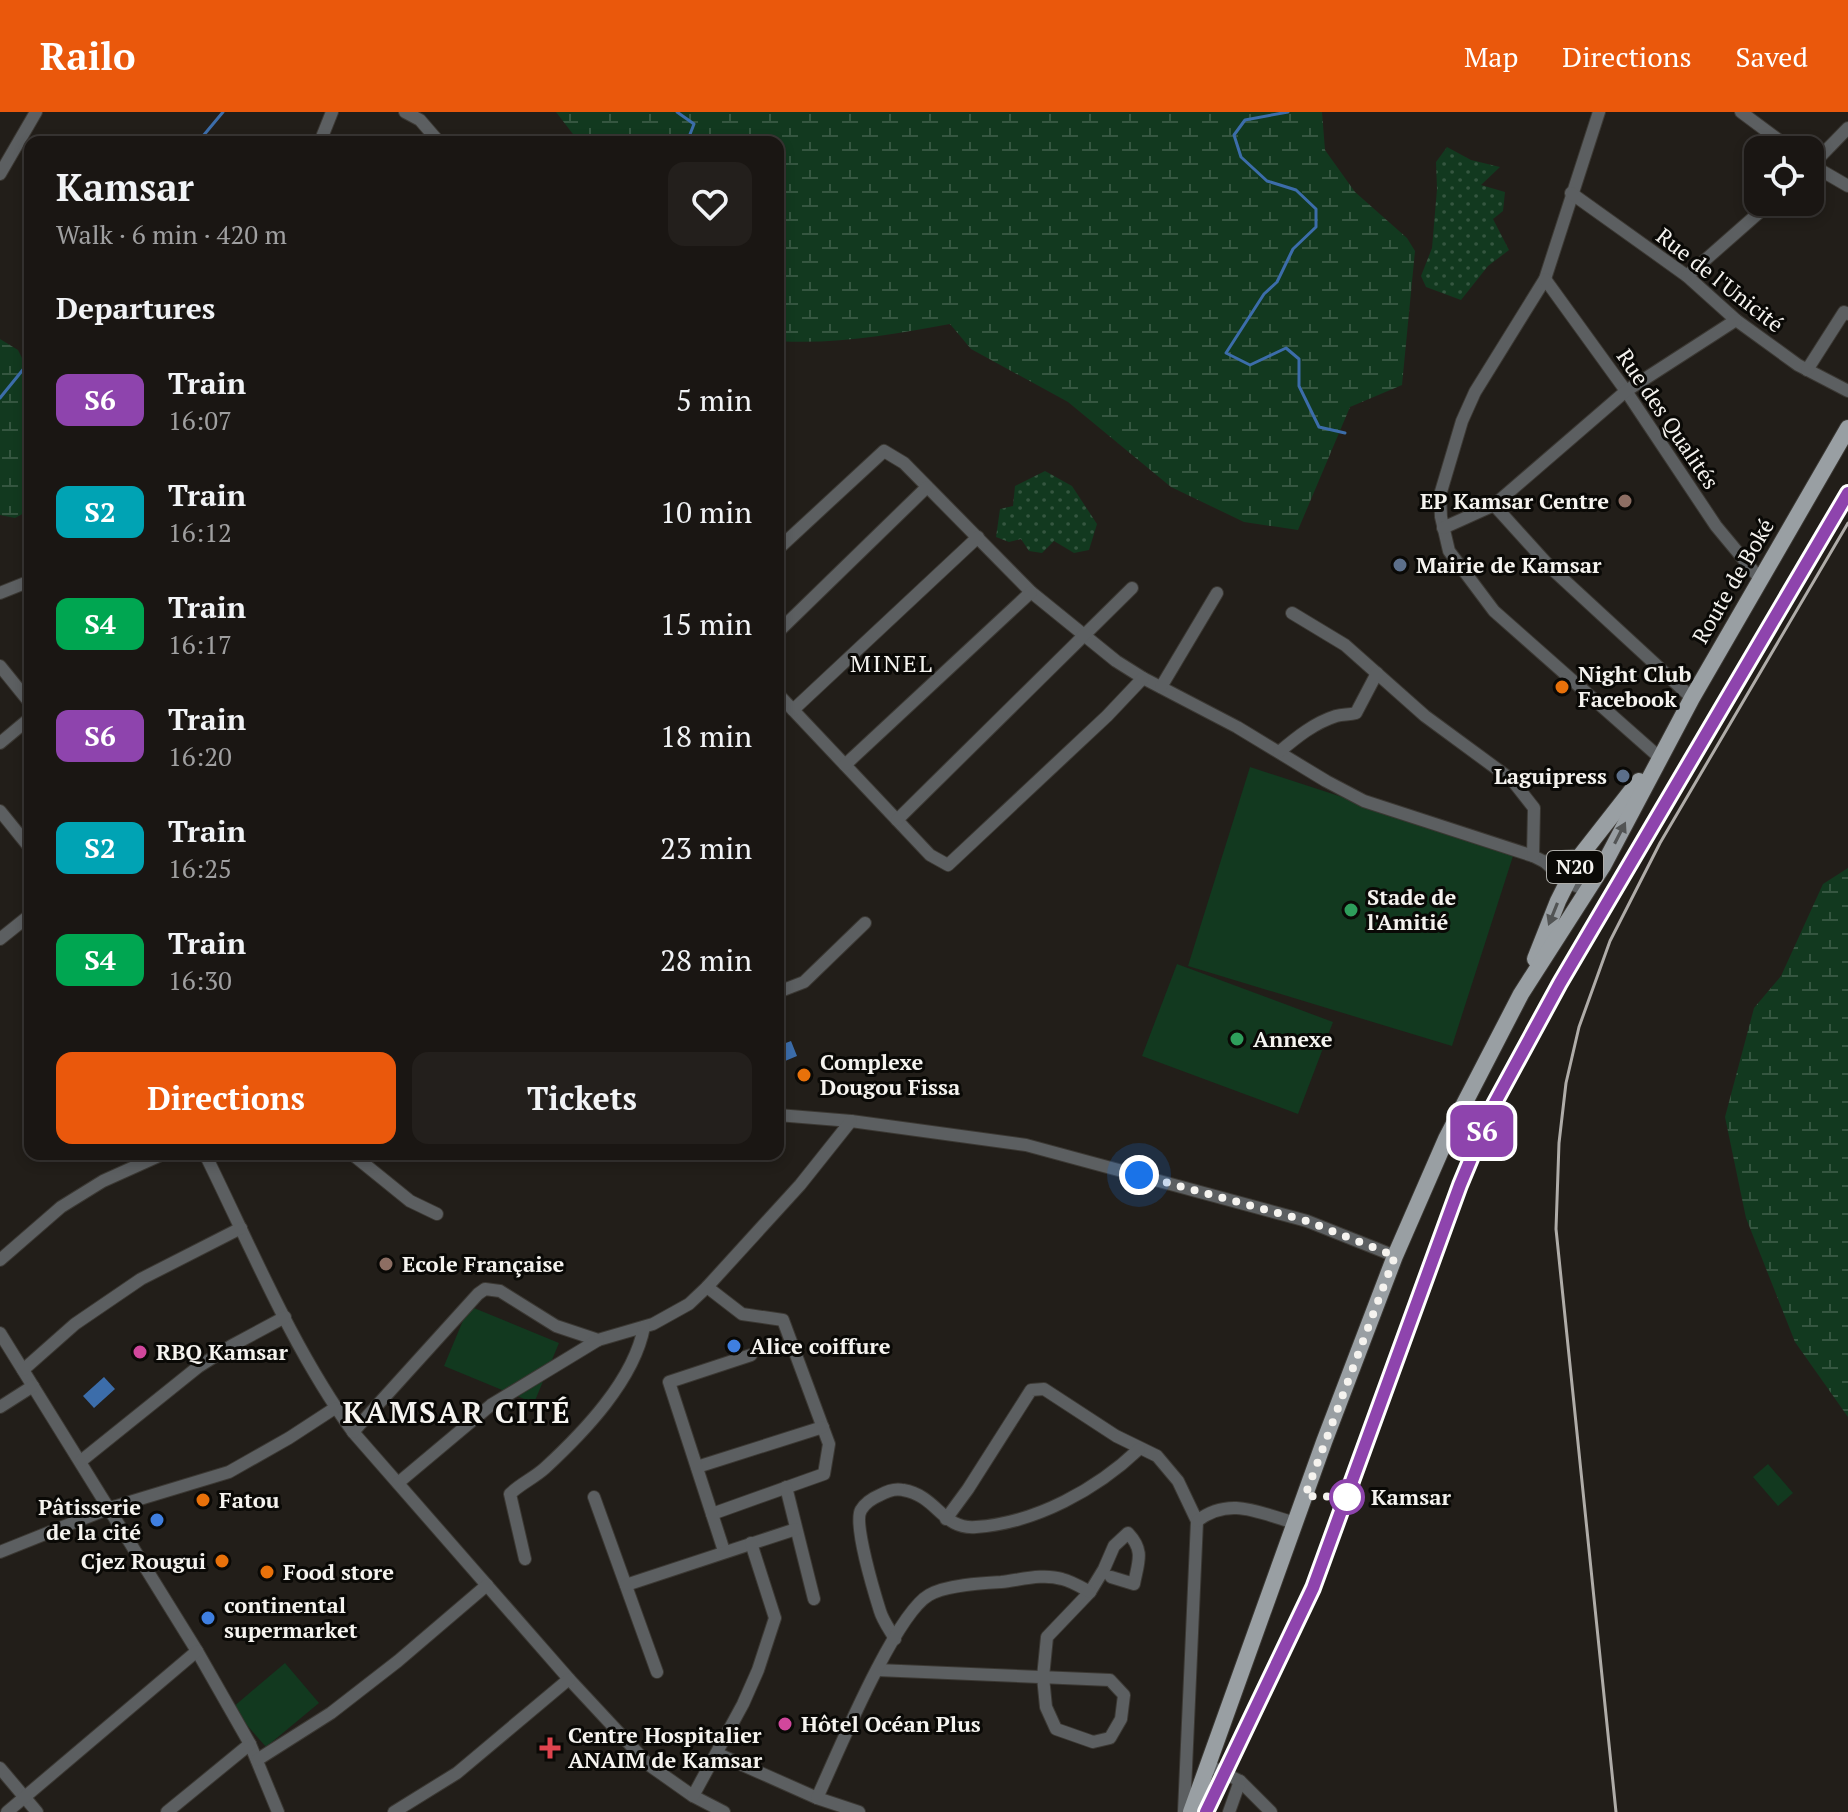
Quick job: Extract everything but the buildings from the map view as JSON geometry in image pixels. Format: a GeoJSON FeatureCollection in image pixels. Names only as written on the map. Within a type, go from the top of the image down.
{"type":"FeatureCollection","features":[{"type":"Feature","properties":{"kind":"main road","name":"Route de Boké"},"geometry":{"type":"LineString","coordinates":[[1659,757],[1848,428]]}},
{"type":"Feature","properties":{"kind":"main road","name":"N20"},"geometry":{"type":"LineString","coordinates":[[1191,1812],[1395,1256],[1446,1139],[1521,994],[1581,855],[1659,757]]}},
{"type":"Feature","properties":{"kind":"main road","name":"N20"},"geometry":{"type":"LineString","coordinates":[[1521,994],[1603,866],[1659,757]]}},
{"type":"Feature","properties":{"kind":"street"},"geometry":{"type":"LineString","coordinates":[[0,174],[36,112]]}},
{"type":"Feature","properties":{"kind":"street"},"geometry":{"type":"LineString","coordinates":[[322,136],[332,112]]}},
{"type":"Feature","properties":{"kind":"street"},"geometry":{"type":"LineString","coordinates":[[405,112],[420,120],[434,136]]}},
{"type":"Feature","properties":{"kind":"street"},"geometry":{"type":"LineString","coordinates":[[1599,112],[1545,279],[1475,392],[1462,421],[1440,495],[1443,528],[1449,551],[1494,611],[1659,757]]}},
{"type":"Feature","properties":{"kind":"street"},"geometry":{"type":"LineString","coordinates":[[1741,112],[1773,136]]}},
{"type":"Feature","properties":{"kind":"street"},"geometry":{"type":"LineString","coordinates":[[1824,152],[1848,128]]}},
{"type":"Feature","properties":{"kind":"street"},"geometry":{"type":"LineString","coordinates":[[1824,172],[1848,186]]}},
{"type":"Feature","properties":{"kind":"street","name":"Rue de l'Unicité"},"geometry":{"type":"LineString","coordinates":[[1571,193],[1687,276],[1736,320],[1807,370],[1848,391]]}},
{"type":"Feature","properties":{"kind":"street"},"geometry":{"type":"LineString","coordinates":[[1687,276],[1755,216]]}},
{"type":"Feature","properties":{"kind":"street","name":"Rue des Qualités"},"geometry":{"type":"LineString","coordinates":[[1545,279],[1626,391],[1716,526],[1760,579]]}},
{"type":"Feature","properties":{"kind":"street"},"geometry":{"type":"LineString","coordinates":[[1807,370],[1844,312],[1848,314]]}},
{"type":"Feature","properties":{"kind":"street"},"geometry":{"type":"LineString","coordinates":[[1443,528],[1494,505],[1626,391],[1736,320]]}},
{"type":"Feature","properties":{"kind":"street"},"geometry":{"type":"LineString","coordinates":[[784,543],[884,451],[904,463],[1031,592],[1143,678],[1237,727],[1364,801],[1539,859],[1567,882],[1588,891]]}},
{"type":"Feature","properties":{"kind":"street"},"geometry":{"type":"LineString","coordinates":[[784,626],[927,487]]}},
{"type":"Feature","properties":{"kind":"street"},"geometry":{"type":"LineString","coordinates":[[1494,505],[1551,568],[1692,698]]}},
{"type":"Feature","properties":{"kind":"street"},"geometry":{"type":"LineString","coordinates":[[784,702],[978,537]]}},
{"type":"Feature","properties":{"kind":"street"},"geometry":{"type":"LineString","coordinates":[[0,593],[24,583]]}},
{"type":"Feature","properties":{"kind":"street"},"geometry":{"type":"LineString","coordinates":[[897,820],[1132,588]]}},
{"type":"Feature","properties":{"kind":"street"},"geometry":{"type":"LineString","coordinates":[[845,765],[1031,592]]}},
{"type":"Feature","properties":{"kind":"street"},"geometry":{"type":"LineString","coordinates":[[1161,687],[1217,593]]}},
{"type":"Feature","properties":{"kind":"street"},"geometry":{"type":"LineString","coordinates":[[1292,613],[1345,645],[1425,716],[1512,780],[1534,808],[1539,859]]}},
{"type":"Feature","properties":{"kind":"street"},"geometry":{"type":"LineString","coordinates":[[0,666],[24,696]]}},
{"type":"Feature","properties":{"kind":"street"},"geometry":{"type":"LineString","coordinates":[[1279,752],[1299,734],[1318,724],[1341,714],[1356,713],[1377,673]]}},
{"type":"Feature","properties":{"kind":"street"},"geometry":{"type":"LineString","coordinates":[[784,704],[930,855],[948,865],[1078,744],[1143,678]]}},
{"type":"Feature","properties":{"kind":"street"},"geometry":{"type":"LineString","coordinates":[[0,743],[24,723]]}},
{"type":"Feature","properties":{"kind":"street"},"geometry":{"type":"LineString","coordinates":[[0,811],[24,841]]}},
{"type":"Feature","properties":{"kind":"street"},"geometry":{"type":"LineString","coordinates":[[1539,859],[1581,855],[1603,866]]}},
{"type":"Feature","properties":{"kind":"street"},"geometry":{"type":"LineString","coordinates":[[0,939],[24,920]]}},
{"type":"Feature","properties":{"kind":"street"},"geometry":{"type":"LineString","coordinates":[[784,990],[804,982],[865,923]]}},
{"type":"Feature","properties":{"kind":"street"},"geometry":{"type":"LineString","coordinates":[[784,1115],[851,1121],[1026,1145],[1307,1221],[1395,1256]]}},
{"type":"Feature","properties":{"kind":"street"},"geometry":{"type":"LineString","coordinates":[[398,1483],[491,1405],[598,1340],[644,1327],[689,1304],[800,1185],[851,1121]]}},
{"type":"Feature","properties":{"kind":"street"},"geometry":{"type":"LineString","coordinates":[[0,1260],[61,1207],[103,1181],[150,1160]]}},
{"type":"Feature","properties":{"kind":"street"},"geometry":{"type":"LineString","coordinates":[[208,1160],[285,1317],[335,1408],[353,1432],[569,1679],[649,1765],[693,1796],[724,1812]]}},
{"type":"Feature","properties":{"kind":"street"},"geometry":{"type":"LineString","coordinates":[[359,1160],[410,1201],[437,1214]]}},
{"type":"Feature","properties":{"kind":"street"},"geometry":{"type":"LineString","coordinates":[[23,1370],[75,1324],[141,1279],[241,1228]]}},
{"type":"Feature","properties":{"kind":"street"},"geometry":{"type":"LineString","coordinates":[[707,1287],[742,1314],[783,1320],[829,1444],[824,1474],[712,1514]]}},
{"type":"Feature","properties":{"kind":"street"},"geometry":{"type":"LineString","coordinates":[[353,1432],[485,1289],[500,1291],[556,1326],[598,1340]]}},
{"type":"Feature","properties":{"kind":"street"},"geometry":{"type":"LineString","coordinates":[[81,1461],[198,1367],[285,1317]]}},
{"type":"Feature","properties":{"kind":"street"},"geometry":{"type":"LineString","coordinates":[[525,1559],[510,1494],[547,1465],[600,1411],[640,1350],[644,1327]]}},
{"type":"Feature","properties":{"kind":"street"},"geometry":{"type":"LineString","coordinates":[[0,1333],[197,1651],[250,1744],[278,1812]]}},
{"type":"Feature","properties":{"kind":"street"},"geometry":{"type":"LineString","coordinates":[[724,1551],[669,1382],[751,1355]]}},
{"type":"Feature","properties":{"kind":"street"},"geometry":{"type":"LineString","coordinates":[[0,1407],[33,1386]]}},
{"type":"Feature","properties":{"kind":"street"},"geometry":{"type":"LineString","coordinates":[[946,1519],[1031,1390],[1044,1389],[1116,1436],[1157,1456],[1178,1481],[1197,1521],[1184,1812]]}},
{"type":"Feature","properties":{"kind":"street"},"geometry":{"type":"LineString","coordinates":[[0,1552],[110,1508],[229,1472],[335,1408]]}},
{"type":"Feature","properties":{"kind":"street"},"geometry":{"type":"LineString","coordinates":[[697,1467],[823,1427]]}},
{"type":"Feature","properties":{"kind":"street"},"geometry":{"type":"LineString","coordinates":[[895,1639],[881,1614],[859,1528],[861,1510],[882,1494],[902,1490],[929,1499],[946,1519],[961,1527],[975,1528],[1039,1514],[1120,1467],[1139,1449]]}},
{"type":"Feature","properties":{"kind":"street"},"geometry":{"type":"LineString","coordinates":[[786,1487],[814,1599]]}},
{"type":"Feature","properties":{"kind":"street"},"geometry":{"type":"LineString","coordinates":[[594,1497],[657,1672]]}},
{"type":"Feature","properties":{"kind":"street"},"geometry":{"type":"LineString","coordinates":[[1197,1521],[1218,1508],[1240,1507],[1295,1523]]}},
{"type":"Feature","properties":{"kind":"street"},"geometry":{"type":"LineString","coordinates":[[626,1585],[796,1529]]}},
{"type":"Feature","properties":{"kind":"street"},"geometry":{"type":"LineString","coordinates":[[877,1670],[1043,1677],[1110,1680],[1124,1695],[1121,1719],[1110,1738],[1093,1742],[1056,1729],[1046,1707],[1043,1677],[1047,1637],[1090,1592],[1114,1546],[1128,1533],[1138,1543],[1140,1552],[1134,1584],[1111,1577]]}},
{"type":"Feature","properties":{"kind":"street"},"geometry":{"type":"LineString","coordinates":[[693,1796],[718,1754],[758,1670],[775,1618],[751,1543]]}},
{"type":"Feature","properties":{"kind":"street"},"geometry":{"type":"LineString","coordinates":[[817,1798],[877,1670],[919,1604],[929,1595],[982,1582],[1043,1577],[1061,1578],[1090,1592]]}},
{"type":"Feature","properties":{"kind":"street"},"geometry":{"type":"LineString","coordinates":[[257,1760],[354,1696],[487,1585]]}},
{"type":"Feature","properties":{"kind":"street"},"geometry":{"type":"LineString","coordinates":[[7,1812],[197,1651]]}},
{"type":"Feature","properties":{"kind":"street"},"geometry":{"type":"LineString","coordinates":[[394,1812],[457,1773],[569,1679]]}},
{"type":"Feature","properties":{"kind":"street"},"geometry":{"type":"LineString","coordinates":[[167,1812],[250,1744]]}},
{"type":"Feature","properties":{"kind":"street"},"geometry":{"type":"LineString","coordinates":[[718,1754],[817,1798],[859,1812]]}},
{"type":"Feature","properties":{"kind":"street"},"geometry":{"type":"LineString","coordinates":[[1208,1765],[1240,1781],[1271,1812]]}},
{"type":"Feature","properties":{"kind":"street"},"geometry":{"type":"LineString","coordinates":[[0,1768],[37,1812]]}},
{"type":"Feature","properties":{"kind":"street"},"geometry":{"type":"LineString","coordinates":[[1229,1812],[1240,1781]]}},
{"type":"Feature","properties":{"kind":"green space"},"geometry":{"type":"Polygon","coordinates":[[[556,112],[1322,112],[1325,150],[1355,192],[1407,238],[1415,251],[1402,385],[1350,407],[1298,530],[1244,522],[1171,487],[1068,402],[971,349],[950,324],[843,340],[784,341],[784,136],[574,136],[556,112]]]}},
{"type":"Feature","properties":{"kind":"green space"},"geometry":{"type":"Polygon","coordinates":[[[1447,147],[1471,160],[1500,167],[1481,185],[1505,192],[1503,211],[1493,219],[1509,250],[1488,266],[1461,300],[1426,287],[1421,276],[1432,248],[1436,162],[1447,147]]]}},
{"type":"Feature","properties":{"kind":"green space"},"geometry":{"type":"Polygon","coordinates":[[[0,339],[18,350],[24,362],[24,513],[15,518],[0,515],[0,339]]]}},
{"type":"Feature","properties":{"kind":"green space"},"geometry":{"type":"Polygon","coordinates":[[[1045,471],[1072,486],[1097,524],[1089,550],[1074,553],[1054,541],[1042,553],[1029,551],[1021,539],[1009,542],[996,537],[1000,509],[1013,506],[1015,486],[1045,471]]]}},
{"type":"Feature","properties":{"kind":"green space","name":"Stade de l'Amitié"},"geometry":{"type":"Polygon","coordinates":[[[1250,767],[1514,853],[1452,1046],[1188,966],[1250,767]]]}},
{"type":"Feature","properties":{"kind":"green space"},"geometry":{"type":"Polygon","coordinates":[[[1848,868],[1848,1417],[1795,1342],[1746,1218],[1725,1117],[1754,1008],[1781,976],[1823,884],[1848,868]]]}},
{"type":"Feature","properties":{"kind":"green space","name":"Annexe"},"geometry":{"type":"Polygon","coordinates":[[[1177,964],[1333,1022],[1298,1114],[1142,1056],[1177,964]]]}},
{"type":"Feature","properties":{"kind":"green space"},"geometry":{"type":"Polygon","coordinates":[[[469,1306],[559,1343],[534,1403],[444,1366],[469,1306]]]}},
{"type":"Feature","properties":{"kind":"green space"},"geometry":{"type":"Polygon","coordinates":[[[1768,1464],[1793,1493],[1778,1506],[1753,1477],[1768,1464]]]}},
{"type":"Feature","properties":{"kind":"green space"},"geometry":{"type":"Polygon","coordinates":[[[285,1663],[319,1703],[266,1747],[232,1708],[285,1663]]]}},
{"type":"Feature","properties":{"kind":"water"},"geometry":{"type":"Polygon","coordinates":[[[791,1041],[797,1056],[784,1061],[784,1044],[791,1041]]]}},
{"type":"Feature","properties":{"kind":"water"},"geometry":{"type":"Polygon","coordinates":[[[104,1377],[115,1389],[94,1408],[83,1396],[104,1377]]]}},
{"type":"Feature","properties":{"kind":"waterway"},"geometry":{"type":"LineString","coordinates":[[203,136],[223,112]]}},
{"type":"Feature","properties":{"kind":"waterway"},"geometry":{"type":"LineString","coordinates":[[677,112],[694,124],[689,136]]}},
{"type":"Feature","properties":{"kind":"waterway"},"geometry":{"type":"LineString","coordinates":[[1288,112],[1245,120],[1234,135],[1241,157],[1267,181],[1296,190],[1316,209],[1316,227],[1293,249],[1277,282],[1264,294],[1226,353],[1250,365],[1286,348],[1299,359],[1299,386],[1319,427],[1345,433]]}},
{"type":"Feature","properties":{"kind":"waterway"},"geometry":{"type":"LineString","coordinates":[[0,398],[24,368]]}},
{"type":"Feature","properties":{"kind":"railway"},"geometry":{"type":"LineString","coordinates":[[1207,1812],[1313,1588],[1460,1185],[1492,1108],[1560,983],[1848,493]]}},
{"type":"Feature","properties":{"kind":"railway"},"geometry":{"type":"LineString","coordinates":[[1616,1812],[1556,1229],[1559,1143],[1566,1083],[1579,1027],[1610,941],[1660,843],[1848,523]]}},
{"type":"Feature","properties":{"kind":"train","name":"S6"},"geometry":{"type":"LineString","coordinates":[[1206,1812],[1313,1588],[1460,1185],[1492,1108],[1524,1045],[1848,493]]}},
{"type":"Feature","properties":{"kind":"place","name":"EP Kamsar Centre"},"geometry":{"type":"Point","coordinates":[1625,501]}},
{"type":"Feature","properties":{"kind":"place","name":"Mairie de Kamsar"},"geometry":{"type":"Point","coordinates":[1400,565]}},
{"type":"Feature","properties":{"kind":"place","name":"Night Club Facebook"},"geometry":{"type":"Point","coordinates":[1562,687]}},
{"type":"Feature","properties":{"kind":"place","name":"Laguipress"},"geometry":{"type":"Point","coordinates":[1623,776]}},
{"type":"Feature","properties":{"kind":"place","name":"Stade de l'Amitié"},"geometry":{"type":"Point","coordinates":[1351,910]}},
{"type":"Feature","properties":{"kind":"place","name":"Annexe"},"geometry":{"type":"Point","coordinates":[1237,1039]}},
{"type":"Feature","properties":{"kind":"place","name":"Complexe Dougou Fissa"},"geometry":{"type":"Point","coordinates":[804,1075]}},
{"type":"Feature","properties":{"kind":"place","name":"Ecole Française"},"geometry":{"type":"Point","coordinates":[386,1264]}},
{"type":"Feature","properties":{"kind":"place","name":"Alice coiffure"},"geometry":{"type":"Point","coordinates":[734,1346]}},
{"type":"Feature","properties":{"kind":"place","name":"RBQ Kamsar"},"geometry":{"type":"Point","coordinates":[140,1352]}},
{"type":"Feature","properties":{"kind":"place","name":"Kamsar"},"geometry":{"type":"Point","coordinates":[1347,1497]}},
{"type":"Feature","properties":{"kind":"place","name":"Fatou"},"geometry":{"type":"Point","coordinates":[203,1500]}},
{"type":"Feature","properties":{"kind":"place","name":"Pâtisserie de la cité"},"geometry":{"type":"Point","coordinates":[157,1520]}},
{"type":"Feature","properties":{"kind":"place","name":"Cjez Rougui"},"geometry":{"type":"Point","coordinates":[222,1561]}},
{"type":"Feature","properties":{"kind":"place","name":"Food store"},"geometry":{"type":"Point","coordinates":[267,1572]}},
{"type":"Feature","properties":{"kind":"place","name":"continental supermarket"},"geometry":{"type":"Point","coordinates":[208,1618]}},
{"type":"Feature","properties":{"kind":"place","name":"Hôtel Océan Plus"},"geometry":{"type":"Point","coordinates":[785,1724]}},
{"type":"Feature","properties":{"kind":"place","name":"Centre Hospitalier ANAIM de Kamsar"},"geometry":{"type":"Point","coordinates":[550,1748]}},
{"type":"Feature","properties":{"kind":"district","name":"MINEL"},"geometry":{"type":"Point","coordinates":[892,664]}},
{"type":"Feature","properties":{"kind":"district","name":"KAMSAR CITÉ"},"geometry":{"type":"Point","coordinates":[457,1413]}},
{"type":"Feature","properties":{"kind":"route"},"geometry":{"type":"LineString","coordinates":[[1139,1175],[1307,1221],[1395,1256],[1305,1496],[1347,1497]]}}]}
